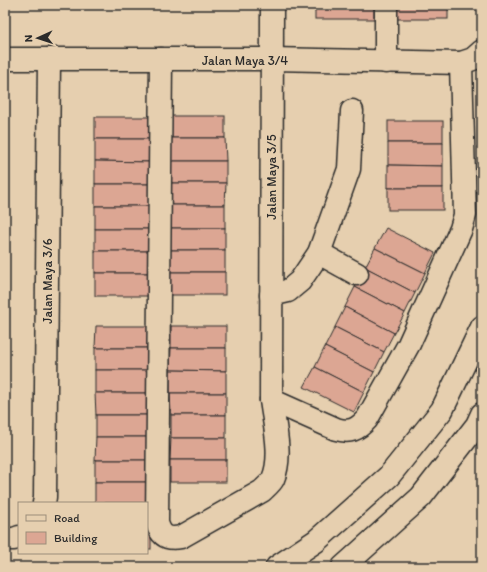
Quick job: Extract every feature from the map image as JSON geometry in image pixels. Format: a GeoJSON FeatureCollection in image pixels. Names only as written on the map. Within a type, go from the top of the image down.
{"type":"FeatureCollection","features":[{"type":"Feature","properties":{"kind":"street","name":"Jalan Maya 3/5"},"geometry":{"type":"LineString","coordinates":[[161,59],[158,522],[159,530],[165,536],[173,539],[181,537],[262,490],[272,480],[277,463],[277,443],[271,400],[272,5]]}},
{"type":"Feature","properties":{"kind":"street"},"geometry":{"type":"LineString","coordinates":[[386,5],[386,62]]}},
{"type":"Feature","properties":{"kind":"street"},"geometry":{"type":"LineString","coordinates":[[271,400],[336,429],[344,431],[353,430],[367,419],[409,344],[461,229],[465,215],[461,64],[473,59],[482,51]]}},
{"type":"Feature","properties":{"kind":"street","name":"Jalan Maya 3/4"},"geometry":{"type":"LineString","coordinates":[[5,59],[272,59],[461,64]]}},
{"type":"Feature","properties":{"kind":"street","name":"Jalan Maya 3/6"},"geometry":{"type":"LineString","coordinates":[[44,502],[46,481],[49,59]]}},
{"type":"Feature","properties":{"kind":"street"},"geometry":{"type":"LineString","coordinates":[[271,295],[288,291],[300,281],[319,253],[349,170],[352,111]]}},
{"type":"Feature","properties":{"kind":"street"},"geometry":{"type":"LineString","coordinates":[[319,253],[357,274]]}},
{"type":"Feature","properties":{"kind":"street"},"geometry":{"type":"LineString","coordinates":[[277,567],[316,541],[389,476],[442,410],[482,327]]}},
{"type":"Feature","properties":{"kind":"street"},"geometry":{"type":"LineString","coordinates":[[343,567],[421,497],[477,425],[482,414]]}},
{"type":"Feature","properties":{"kind":"street"},"geometry":{"type":"LineString","coordinates":[[5,539],[18,537]]}},
{"type":"Feature","properties":{"kind":"building"},"geometry":{"type":"Polygon","coordinates":[[[315,5],[374,5],[374,19],[315,19],[315,5]]]}},
{"type":"Feature","properties":{"kind":"building"},"geometry":{"type":"Polygon","coordinates":[[[390,5],[448,5],[448,19],[390,19],[390,5]]]}},
{"type":"Feature","properties":{"kind":"building"},"geometry":{"type":"Polygon","coordinates":[[[170,116],[225,116],[225,138],[170,138],[170,116]]]}},
{"type":"Feature","properties":{"kind":"building"},"geometry":{"type":"Polygon","coordinates":[[[95,117],[150,117],[151,139],[95,139],[95,117]]]}},
{"type":"Feature","properties":{"kind":"building"},"geometry":{"type":"Polygon","coordinates":[[[388,121],[443,121],[443,143],[388,143],[388,121]]]}},
{"type":"Feature","properties":{"kind":"building"},"geometry":{"type":"Polygon","coordinates":[[[170,138],[225,138],[226,161],[170,161],[170,138]]]}},
{"type":"Feature","properties":{"kind":"building"},"geometry":{"type":"Polygon","coordinates":[[[95,139],[151,139],[151,162],[95,161],[95,139]]]}},
{"type":"Feature","properties":{"kind":"building"},"geometry":{"type":"Polygon","coordinates":[[[388,143],[443,143],[443,166],[388,165],[388,143]]]}},
{"type":"Feature","properties":{"kind":"building"},"geometry":{"type":"Polygon","coordinates":[[[95,161],[151,162],[150,184],[95,184],[95,161]]]}},
{"type":"Feature","properties":{"kind":"building"},"geometry":{"type":"Polygon","coordinates":[[[170,161],[226,161],[226,183],[170,183],[170,161]]]}},
{"type":"Feature","properties":{"kind":"building"},"geometry":{"type":"Polygon","coordinates":[[[388,165],[443,166],[443,188],[388,188],[388,165]]]}},
{"type":"Feature","properties":{"kind":"building"},"geometry":{"type":"Polygon","coordinates":[[[170,183],[226,183],[225,205],[170,205],[170,183]]]}},
{"type":"Feature","properties":{"kind":"building"},"geometry":{"type":"Polygon","coordinates":[[[95,184],[150,184],[150,206],[95,206],[95,184]]]}},
{"type":"Feature","properties":{"kind":"building"},"geometry":{"type":"Polygon","coordinates":[[[388,188],[443,188],[443,210],[388,210],[388,188]]]}},
{"type":"Feature","properties":{"kind":"building"},"geometry":{"type":"Polygon","coordinates":[[[170,205],[225,205],[225,228],[170,228],[170,205]]]}},
{"type":"Feature","properties":{"kind":"building"},"geometry":{"type":"Polygon","coordinates":[[[95,206],[150,206],[151,229],[95,229],[95,206]]]}},
{"type":"Feature","properties":{"kind":"building"},"geometry":{"type":"Polygon","coordinates":[[[170,228],[225,228],[225,250],[170,250],[170,228]]]}},
{"type":"Feature","properties":{"kind":"building"},"geometry":{"type":"Polygon","coordinates":[[[386,228],[435,253],[425,273],[375,248],[386,228]]]}},
{"type":"Feature","properties":{"kind":"building"},"geometry":{"type":"Polygon","coordinates":[[[95,229],[151,229],[151,251],[95,251],[95,229]]]}},
{"type":"Feature","properties":{"kind":"building"},"geometry":{"type":"Polygon","coordinates":[[[375,248],[425,273],[415,293],[365,267],[375,248]]]}},
{"type":"Feature","properties":{"kind":"building"},"geometry":{"type":"Polygon","coordinates":[[[170,250],[225,250],[225,272],[170,272],[170,250]]]}},
{"type":"Feature","properties":{"kind":"building"},"geometry":{"type":"Polygon","coordinates":[[[95,251],[151,251],[150,273],[95,273],[95,251]]]}},
{"type":"Feature","properties":{"kind":"building"},"geometry":{"type":"Polygon","coordinates":[[[365,267],[415,293],[405,313],[355,287],[365,267]]]}},
{"type":"Feature","properties":{"kind":"building"},"geometry":{"type":"Polygon","coordinates":[[[170,272],[225,272],[225,295],[170,295],[170,272]]]}},
{"type":"Feature","properties":{"kind":"building"},"geometry":{"type":"Polygon","coordinates":[[[95,273],[150,273],[150,296],[95,296],[95,273]]]}},
{"type":"Feature","properties":{"kind":"building"},"geometry":{"type":"Polygon","coordinates":[[[355,287],[405,313],[394,333],[345,307],[355,287]]]}},
{"type":"Feature","properties":{"kind":"building"},"geometry":{"type":"Polygon","coordinates":[[[345,307],[394,333],[384,352],[335,327],[345,307]]]}},
{"type":"Feature","properties":{"kind":"building"},"geometry":{"type":"Polygon","coordinates":[[[96,326],[151,326],[151,348],[95,348],[96,326]]]}},
{"type":"Feature","properties":{"kind":"building"},"geometry":{"type":"Polygon","coordinates":[[[171,326],[226,326],[226,348],[171,348],[171,326]]]}},
{"type":"Feature","properties":{"kind":"building"},"geometry":{"type":"Polygon","coordinates":[[[335,327],[384,352],[374,372],[325,347],[335,327]]]}},
{"type":"Feature","properties":{"kind":"building"},"geometry":{"type":"Polygon","coordinates":[[[325,347],[374,372],[364,392],[315,367],[325,347]]]}},
{"type":"Feature","properties":{"kind":"building"},"geometry":{"type":"Polygon","coordinates":[[[95,348],[151,348],[151,370],[95,370],[95,348]]]}},
{"type":"Feature","properties":{"kind":"building"},"geometry":{"type":"Polygon","coordinates":[[[171,348],[226,348],[226,371],[170,370],[171,348]]]}},
{"type":"Feature","properties":{"kind":"building"},"geometry":{"type":"Polygon","coordinates":[[[315,367],[364,392],[354,412],[304,387],[315,367]]]}},
{"type":"Feature","properties":{"kind":"building"},"geometry":{"type":"Polygon","coordinates":[[[95,370],[151,370],[151,393],[95,393],[95,370]]]}},
{"type":"Feature","properties":{"kind":"building"},"geometry":{"type":"Polygon","coordinates":[[[170,370],[226,371],[226,393],[170,393],[170,370]]]}},
{"type":"Feature","properties":{"kind":"building"},"geometry":{"type":"Polygon","coordinates":[[[95,393],[151,393],[151,415],[96,415],[95,393]]]}},
{"type":"Feature","properties":{"kind":"building"},"geometry":{"type":"Polygon","coordinates":[[[170,393],[226,393],[226,415],[171,415],[170,393]]]}},
{"type":"Feature","properties":{"kind":"building"},"geometry":{"type":"Polygon","coordinates":[[[96,415],[151,415],[151,437],[96,437],[96,415]]]}},
{"type":"Feature","properties":{"kind":"building"},"geometry":{"type":"Polygon","coordinates":[[[171,415],[226,415],[226,438],[171,438],[171,415]]]}},
{"type":"Feature","properties":{"kind":"building"},"geometry":{"type":"Polygon","coordinates":[[[96,437],[151,437],[151,460],[95,460],[96,437]]]}},
{"type":"Feature","properties":{"kind":"building"},"geometry":{"type":"Polygon","coordinates":[[[171,438],[226,438],[226,460],[170,460],[171,438]]]}},
{"type":"Feature","properties":{"kind":"building"},"geometry":{"type":"Polygon","coordinates":[[[95,460],[151,460],[151,482],[95,482],[95,460]]]}},
{"type":"Feature","properties":{"kind":"building"},"geometry":{"type":"Polygon","coordinates":[[[170,460],[226,460],[226,482],[170,482],[170,460]]]}},
{"type":"Feature","properties":{"kind":"building"},"geometry":{"type":"Polygon","coordinates":[[[95,482],[151,482],[147,502],[95,502],[95,482]]]}},
{"type":"Feature","properties":{"kind":"building"},"geometry":{"type":"Polygon","coordinates":[[[148,527],[151,527],[151,549],[148,549],[148,527]]]}}]}
